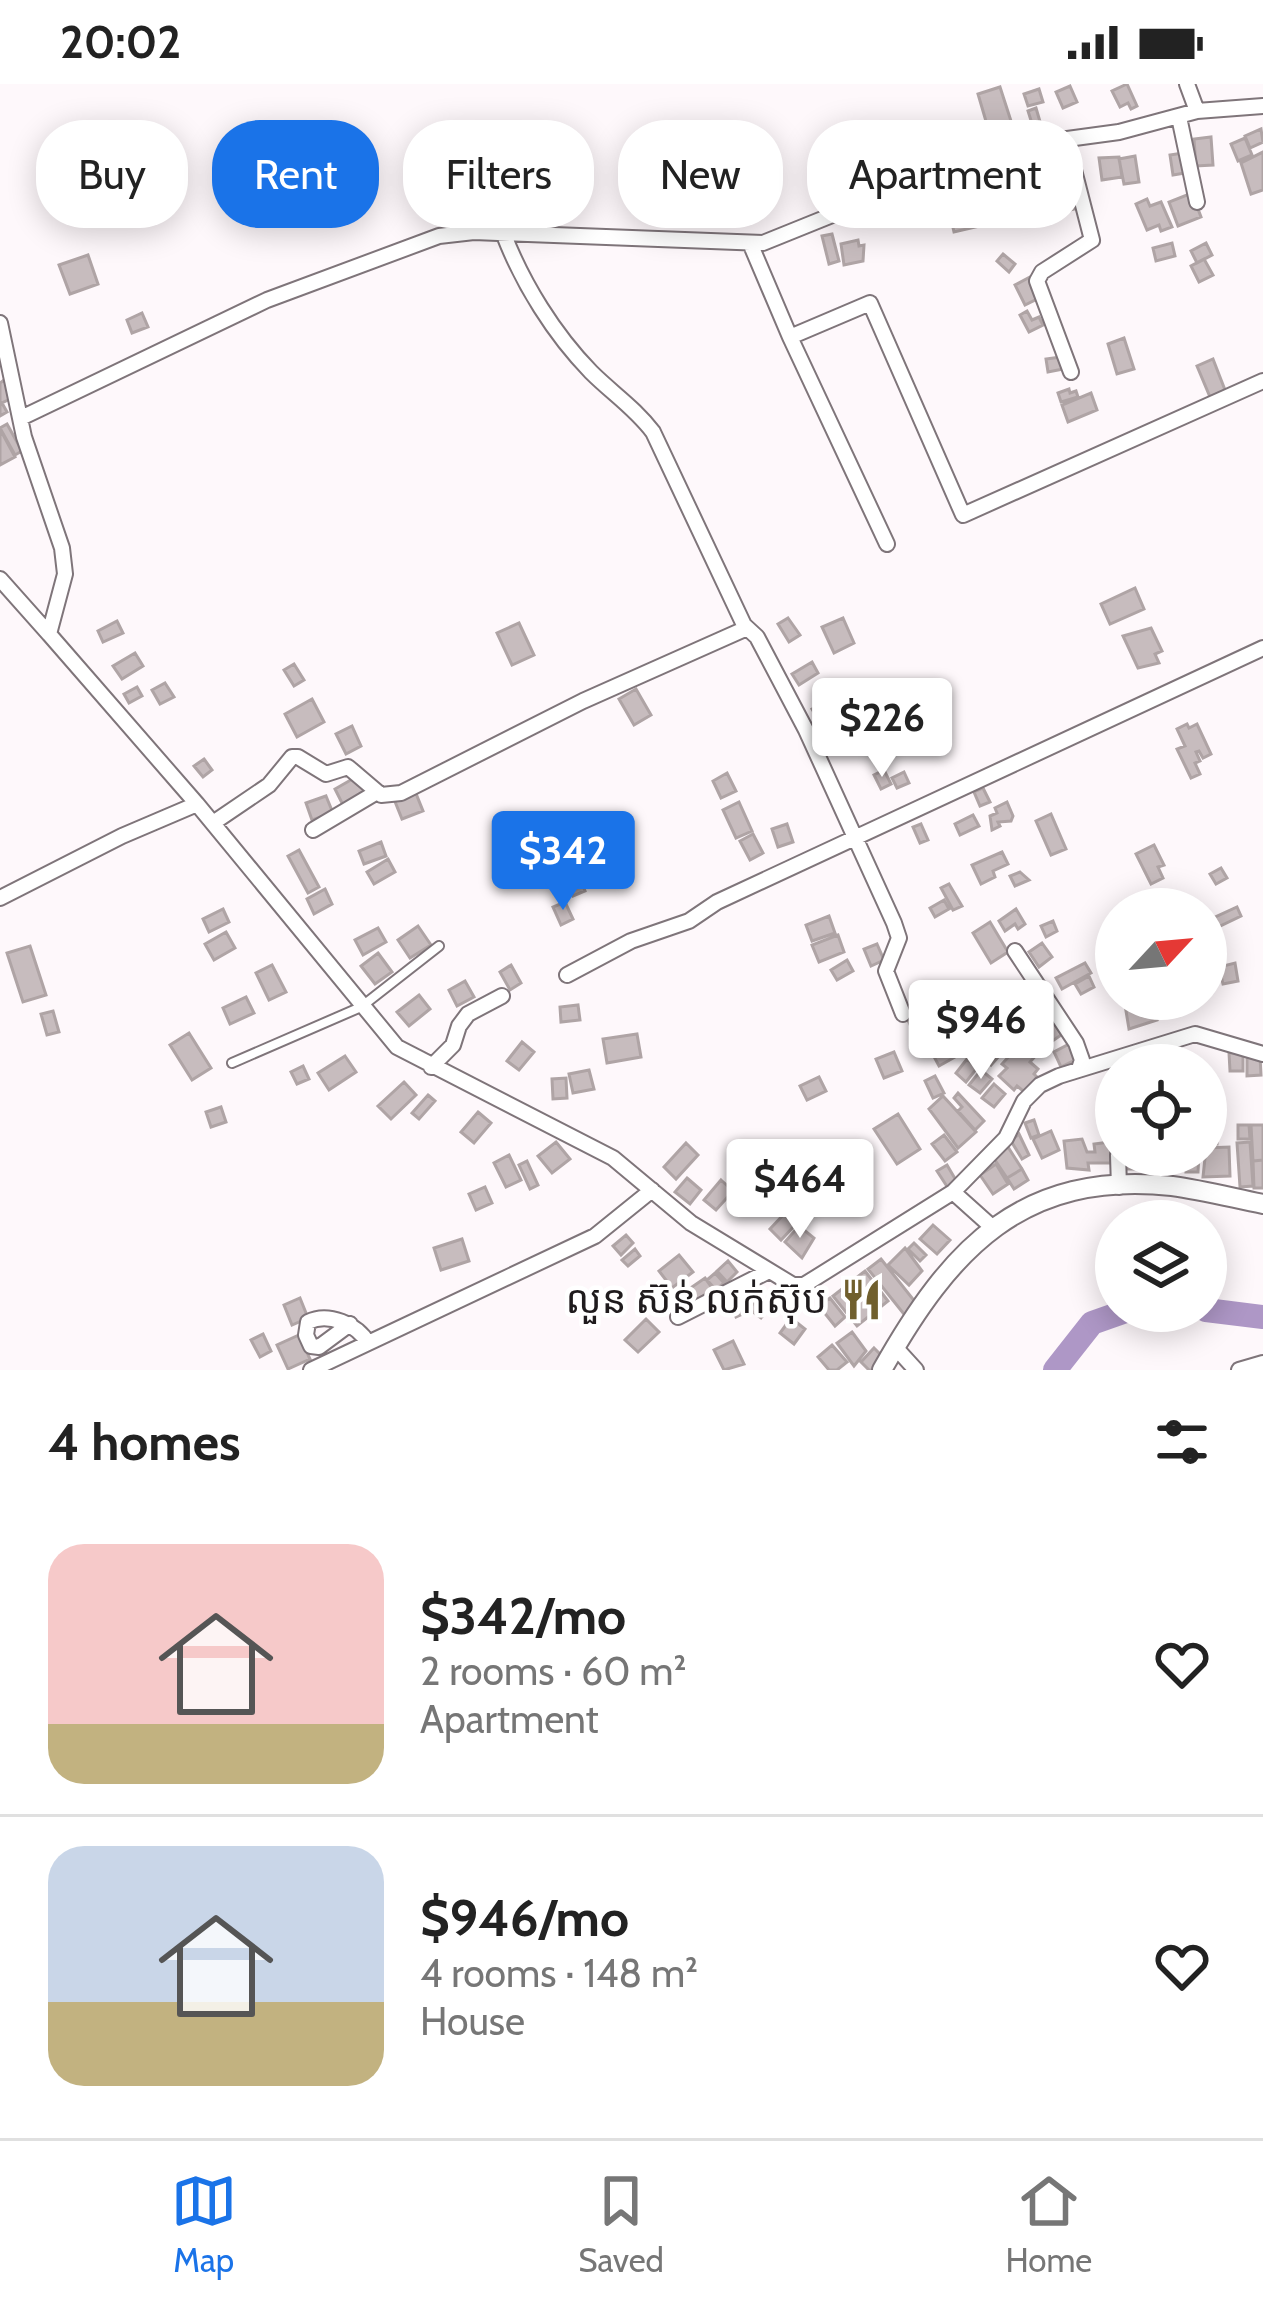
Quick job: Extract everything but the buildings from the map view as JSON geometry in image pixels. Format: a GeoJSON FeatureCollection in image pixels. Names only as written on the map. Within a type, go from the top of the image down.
{"type":"FeatureCollection","features":[{"type":"Feature","properties":{"kind":"street"},"geometry":{"type":"LineString","coordinates":[[1187,84],[1197,111]]}},
{"type":"Feature","properties":{"kind":"street"},"geometry":{"type":"LineString","coordinates":[[1083,137],[1197,111],[1263,106]]}},
{"type":"Feature","properties":{"kind":"street"},"geometry":{"type":"LineString","coordinates":[[1179,117],[1197,202]]}},
{"type":"Feature","properties":{"kind":"street"},"geometry":{"type":"LineString","coordinates":[[1071,372],[1037,281],[1042,272],[1092,240],[1083,205]]}},
{"type":"Feature","properties":{"kind":"street"},"geometry":{"type":"LineString","coordinates":[[21,418],[289,292],[439,236],[474,232],[750,243],[807,227]]}},
{"type":"Feature","properties":{"kind":"street"},"geometry":{"type":"LineString","coordinates":[[504,235],[517,266],[567,344],[653,432],[746,628],[756,635],[796,711],[899,938],[886,971],[903,1014]]}},
{"type":"Feature","properties":{"kind":"street"},"geometry":{"type":"LineString","coordinates":[[750,243],[887,544]]}},
{"type":"Feature","properties":{"kind":"street"},"geometry":{"type":"LineString","coordinates":[[790,338],[870,303],[964,515],[1263,381]]}},
{"type":"Feature","properties":{"kind":"street"},"geometry":{"type":"LineString","coordinates":[[0,323],[21,418],[62,548],[65,574],[49,634]]}},
{"type":"Feature","properties":{"kind":"street"},"geometry":{"type":"LineString","coordinates":[[0,579],[197,804],[397,1047],[613,1158],[691,1222],[794,1285],[816,1280],[953,1192],[1006,1138],[1024,1101],[1040,1084],[1195,1034],[1263,1054]]}},
{"type":"Feature","properties":{"kind":"street"},"geometry":{"type":"LineString","coordinates":[[212,823],[269,784],[292,757],[326,774],[348,766],[376,792],[401,793],[583,701],[746,628]]}},
{"type":"Feature","properties":{"kind":"street"},"geometry":{"type":"LineString","coordinates":[[567,975],[1263,648]]}},
{"type":"Feature","properties":{"kind":"street"},"geometry":{"type":"LineString","coordinates":[[313,830],[376,792]]}},
{"type":"Feature","properties":{"kind":"street"},"geometry":{"type":"LineString","coordinates":[[0,898],[197,804]]}},
{"type":"Feature","properties":{"kind":"street"},"geometry":{"type":"LineString","coordinates":[[1016,951],[1076,1043],[1082,1060],[1079,1069]]}},
{"type":"Feature","properties":{"kind":"street"},"geometry":{"type":"LineString","coordinates":[[431,1066],[454,1045],[468,1014],[502,996]]}},
{"type":"Feature","properties":{"kind":"street"},"geometry":{"type":"LineString","coordinates":[[1119,1176],[1120,1187]]}},
{"type":"Feature","properties":{"kind":"street"},"geometry":{"type":"LineString","coordinates":[[882,1370],[922,1305],[992,1227],[1024,1208],[1095,1188],[1170,1186],[1263,1204]]}},
{"type":"Feature","properties":{"kind":"street"},"geometry":{"type":"LineString","coordinates":[[311,1370],[595,1236],[652,1190]]}},
{"type":"Feature","properties":{"kind":"street"},"geometry":{"type":"LineString","coordinates":[[953,1192],[992,1227]]}},
{"type":"Feature","properties":{"kind":"street"},"geometry":{"type":"LineString","coordinates":[[678,1317],[769,1271]]}},
{"type":"Feature","properties":{"kind":"street"},"geometry":{"type":"LineString","coordinates":[[350,1324],[368,1342]]}},
{"type":"Feature","properties":{"kind":"street"},"geometry":{"type":"LineString","coordinates":[[896,1347],[916,1370]]}},
{"type":"Feature","properties":{"kind":"street"},"geometry":{"type":"LineString","coordinates":[[1239,1370],[1263,1363]]}},
{"type":"Feature","properties":{"kind":"lane"},"geometry":{"type":"LineString","coordinates":[[232,1063],[362,1007],[439,946]]}},
{"type":"Feature","properties":{"kind":"waterway"},"geometry":{"type":"LineString","coordinates":[[1227,1313],[1263,1317]]}},
{"type":"Feature","properties":{"kind":"waterway"},"geometry":{"type":"LineString","coordinates":[[1055,1370],[1095,1322]]}},
{"type":"Feature","properties":{"kind":"place","name":"លួន ស៊ន់ លក់ស៊ុប"},"geometry":{"type":"Point","coordinates":[861,1299]}}]}
